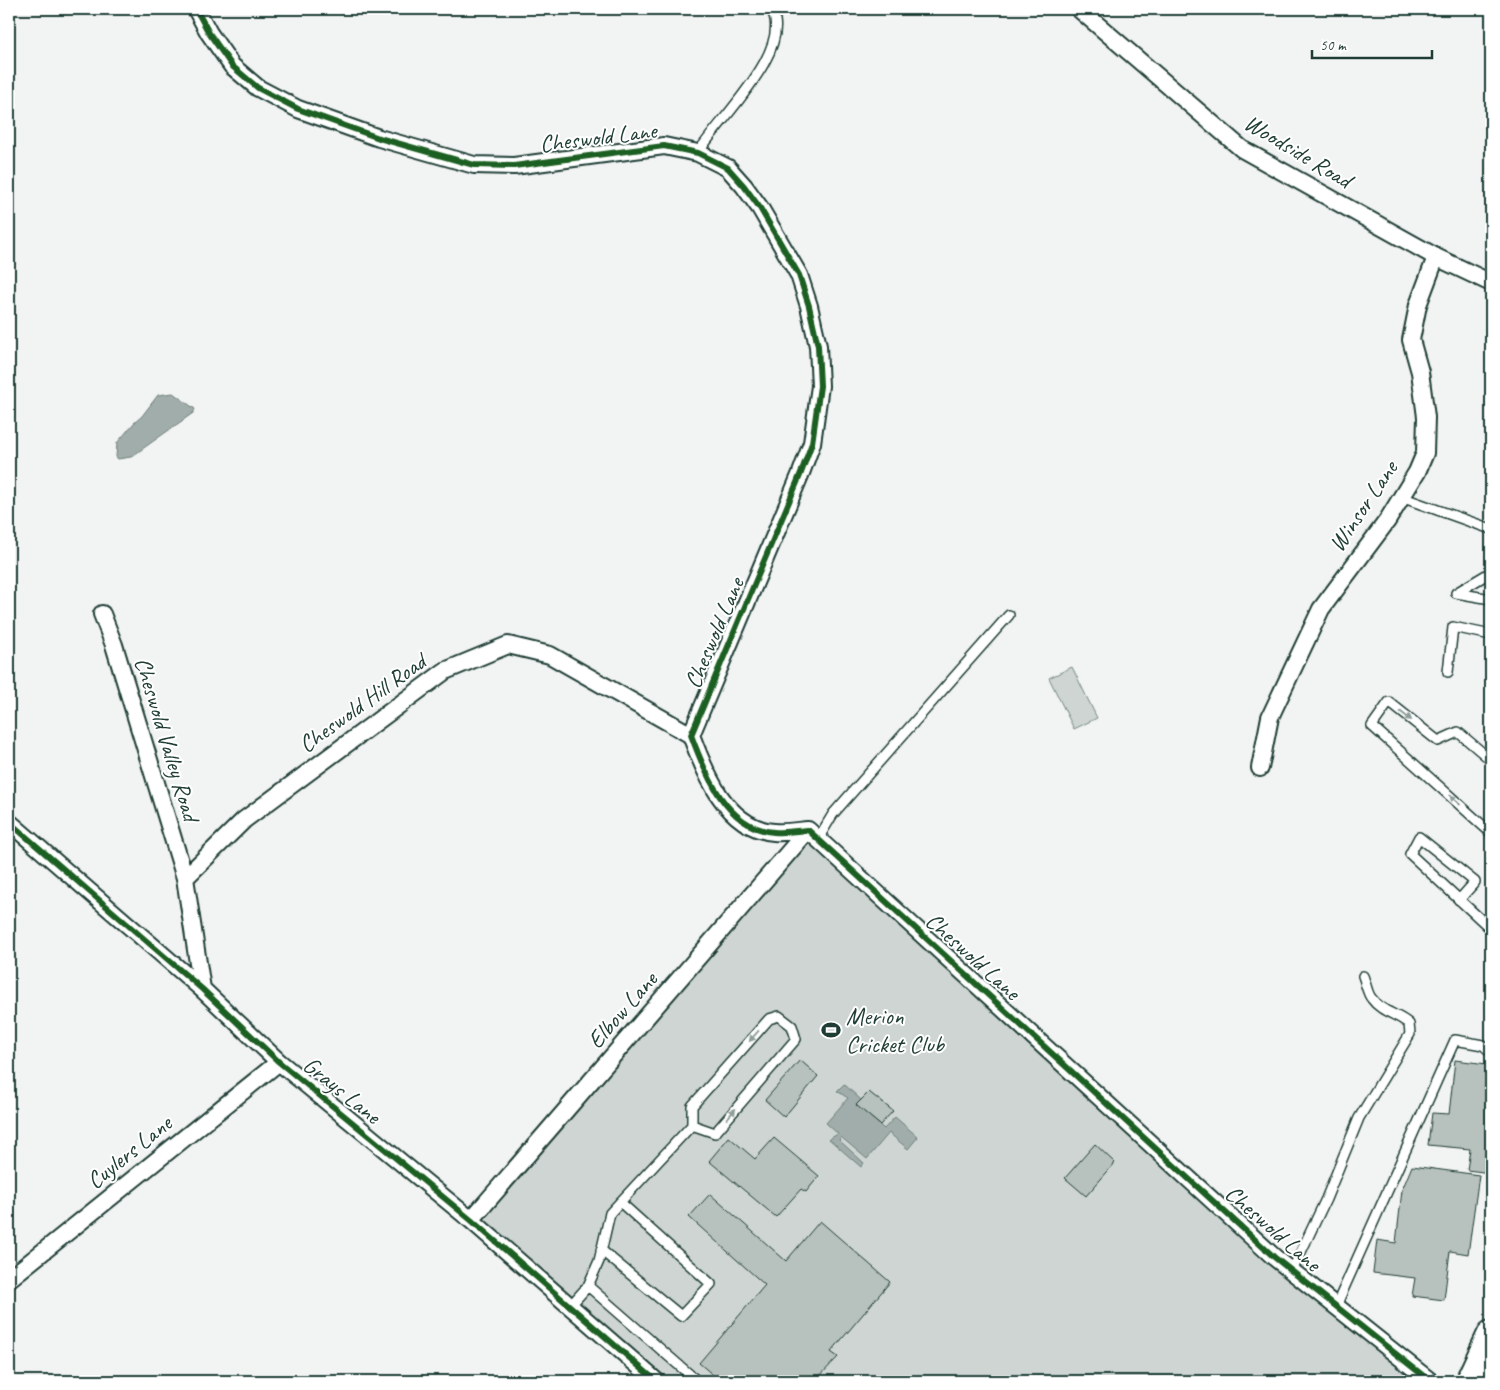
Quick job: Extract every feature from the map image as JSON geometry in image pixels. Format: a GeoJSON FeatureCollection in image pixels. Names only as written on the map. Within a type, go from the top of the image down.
{"type":"FeatureCollection","features":[{"type":"Feature","properties":{"kind":"main road"},"geometry":{"type":"LineString","coordinates":[[1469,1381],[1491,1335]]}},
{"type":"Feature","properties":{"kind":"street","name":"Cheswold Lane"},"geometry":{"type":"LineString","coordinates":[[196,9],[209,33],[232,66],[258,88],[298,109],[379,138],[474,165],[514,166],[664,146],[698,153],[728,168],[744,186],[799,275],[818,346],[820,386],[812,444],[802,473],[690,735]]}},
{"type":"Feature","properties":{"kind":"street","name":"Woodside Road"},"geometry":{"type":"LineString","coordinates":[[1079,9],[1242,149],[1436,257],[1491,283]]}},
{"type":"Feature","properties":{"kind":"street","name":"Winsor Lane"},"geometry":{"type":"LineString","coordinates":[[1260,768],[1270,717],[1321,609],[1387,521],[1425,453],[1426,417],[1420,372],[1411,340],[1418,305],[1436,257]]}},
{"type":"Feature","properties":{"kind":"street","name":"Cheswold Valley Road"},"geometry":{"type":"LineString","coordinates":[[102,614],[114,645],[185,878]]}},
{"type":"Feature","properties":{"kind":"street","name":"Cheswold Hill Road"},"geometry":{"type":"LineString","coordinates":[[185,878],[244,820],[445,671],[508,645],[550,655],[690,735]]}},
{"type":"Feature","properties":{"kind":"street"},"geometry":{"type":"LineString","coordinates":[[690,735],[712,786],[748,825],[773,832],[813,834]]}},
{"type":"Feature","properties":{"kind":"street","name":"Grays Lane"},"geometry":{"type":"LineString","coordinates":[[9,822],[202,989],[278,1062],[471,1220],[656,1381]]}},
{"type":"Feature","properties":{"kind":"street","name":"Cheswold Lane"},"geometry":{"type":"LineString","coordinates":[[813,834],[1292,1271],[1430,1381]]}},
{"type":"Feature","properties":{"kind":"street","name":"Elbow Lane"},"geometry":{"type":"LineString","coordinates":[[471,1220],[813,834]]}},
{"type":"Feature","properties":{"kind":"street"},"geometry":{"type":"LineString","coordinates":[[185,878],[202,989]]}},
{"type":"Feature","properties":{"kind":"street","name":"Cuylers Lane"},"geometry":{"type":"LineString","coordinates":[[9,1279],[278,1062]]}},
{"type":"Feature","properties":{"kind":"lane"},"geometry":{"type":"LineString","coordinates":[[698,153],[711,133],[756,77],[771,53],[776,35],[775,16],[771,9]]}},
{"type":"Feature","properties":{"kind":"lane"},"geometry":{"type":"LineString","coordinates":[[1401,497],[1491,529]]}},
{"type":"Feature","properties":{"kind":"lane"},"geometry":{"type":"LineString","coordinates":[[1491,572],[1456,593],[1491,599]]}},
{"type":"Feature","properties":{"kind":"lane"},"geometry":{"type":"LineString","coordinates":[[813,834],[833,814],[1009,615]]}},
{"type":"Feature","properties":{"kind":"lane"},"geometry":{"type":"LineString","coordinates":[[1448,672],[1453,627],[1491,635]]}},
{"type":"Feature","properties":{"kind":"lane"},"geometry":{"type":"LineString","coordinates":[[1491,760],[1458,732],[1438,741],[1388,702],[1372,726],[1491,833]]}},
{"type":"Feature","properties":{"kind":"lane"},"geometry":{"type":"LineString","coordinates":[[1459,900],[1475,882],[1419,837],[1410,854],[1459,900],[1491,929]]}},
{"type":"Feature","properties":{"kind":"lane"},"geometry":{"type":"LineString","coordinates":[[1292,1271],[1326,1199],[1359,1118],[1410,1034],[1409,1024],[1382,1009],[1371,998],[1363,976]]}},
{"type":"Feature","properties":{"kind":"lane"},"geometry":{"type":"LineString","coordinates":[[570,1306],[588,1286],[601,1250],[610,1213],[692,1125],[692,1106],[769,1019],[779,1016],[792,1026],[796,1039],[715,1133],[692,1125]]}},
{"type":"Feature","properties":{"kind":"lane"},"geometry":{"type":"LineString","coordinates":[[1336,1306],[1455,1040],[1483,1045],[1491,1052]]}},
{"type":"Feature","properties":{"kind":"lane"},"geometry":{"type":"LineString","coordinates":[[601,1250],[681,1316],[711,1284],[620,1202]]}},
{"type":"Feature","properties":{"kind":"lane"},"geometry":{"type":"LineString","coordinates":[[588,1286],[697,1381]]}},
{"type":"Feature","properties":{"kind":"shaded area"},"geometry":{"type":"Polygon","coordinates":[[[173,393],[195,409],[193,413],[131,457],[118,459],[116,457],[117,443],[158,395],[173,393]]]}},
{"type":"Feature","properties":{"kind":"shaded area"},"geometry":{"type":"Polygon","coordinates":[[[1072,667],[1097,718],[1074,729],[1049,678],[1072,667]]]}},
{"type":"Feature","properties":{"kind":"shaded area","name":"Merion Cricket Club"},"geometry":{"type":"Polygon","coordinates":[[[808,830],[1274,1257],[1430,1381],[658,1381],[471,1220],[808,830]]]}},
{"type":"Feature","properties":{"kind":"shaded area"},"geometry":{"type":"Polygon","coordinates":[[[844,1084],[861,1100],[857,1105],[884,1129],[895,1117],[918,1137],[908,1149],[889,1133],[867,1159],[841,1137],[839,1140],[864,1163],[861,1167],[829,1139],[838,1134],[826,1123],[848,1098],[837,1091],[844,1084]]]}},
{"type":"Feature","properties":{"kind":"building"},"geometry":{"type":"Polygon","coordinates":[[[800,1060],[818,1076],[784,1117],[765,1100],[800,1060]]]}},
{"type":"Feature","properties":{"kind":"building"},"geometry":{"type":"Polygon","coordinates":[[[1455,1060],[1487,1064],[1485,1088],[1491,1088],[1491,1173],[1467,1170],[1470,1149],[1428,1145],[1432,1113],[1449,1114],[1455,1060]]]}},
{"type":"Feature","properties":{"kind":"building"},"geometry":{"type":"Polygon","coordinates":[[[869,1092],[893,1111],[880,1125],[856,1105],[869,1092]]]}},
{"type":"Feature","properties":{"kind":"building"},"geometry":{"type":"Polygon","coordinates":[[[729,1137],[755,1159],[774,1138],[819,1176],[806,1192],[801,1189],[776,1217],[709,1161],[729,1137]]]}},
{"type":"Feature","properties":{"kind":"building"},"geometry":{"type":"Polygon","coordinates":[[[1095,1144],[1115,1163],[1086,1196],[1065,1178],[1095,1144]]]}},
{"type":"Feature","properties":{"kind":"building"},"geometry":{"type":"Polygon","coordinates":[[[1412,1166],[1479,1175],[1468,1254],[1450,1251],[1444,1300],[1412,1296],[1415,1278],[1373,1273],[1377,1240],[1396,1243],[1402,1190],[1412,1166]]]}},
{"type":"Feature","properties":{"kind":"building"},"geometry":{"type":"Polygon","coordinates":[[[710,1194],[786,1261],[820,1221],[890,1282],[831,1352],[838,1357],[815,1381],[720,1381],[699,1363],[765,1285],[689,1217],[710,1194]]]}},
{"type":"Feature","properties":{"kind":"cycle path"},"geometry":{"type":"LineString","coordinates":[[196,9],[209,33],[232,66],[258,88],[298,109],[379,138],[474,165],[514,166],[664,146],[698,153],[728,168],[760,208],[799,275],[809,306],[818,346],[820,386],[812,443],[801,473],[691,735],[711,781],[730,810],[757,828],[774,832],[808,830],[1274,1257],[1430,1381]]}},
{"type":"Feature","properties":{"kind":"cycle path"},"geometry":{"type":"LineString","coordinates":[[9,822],[202,989],[279,1062],[471,1220],[656,1381]]}},
{"type":"Feature","properties":{"kind":"place","name":"Merion Cricket Club"},"geometry":{"type":"Point","coordinates":[831,1030]}}]}
